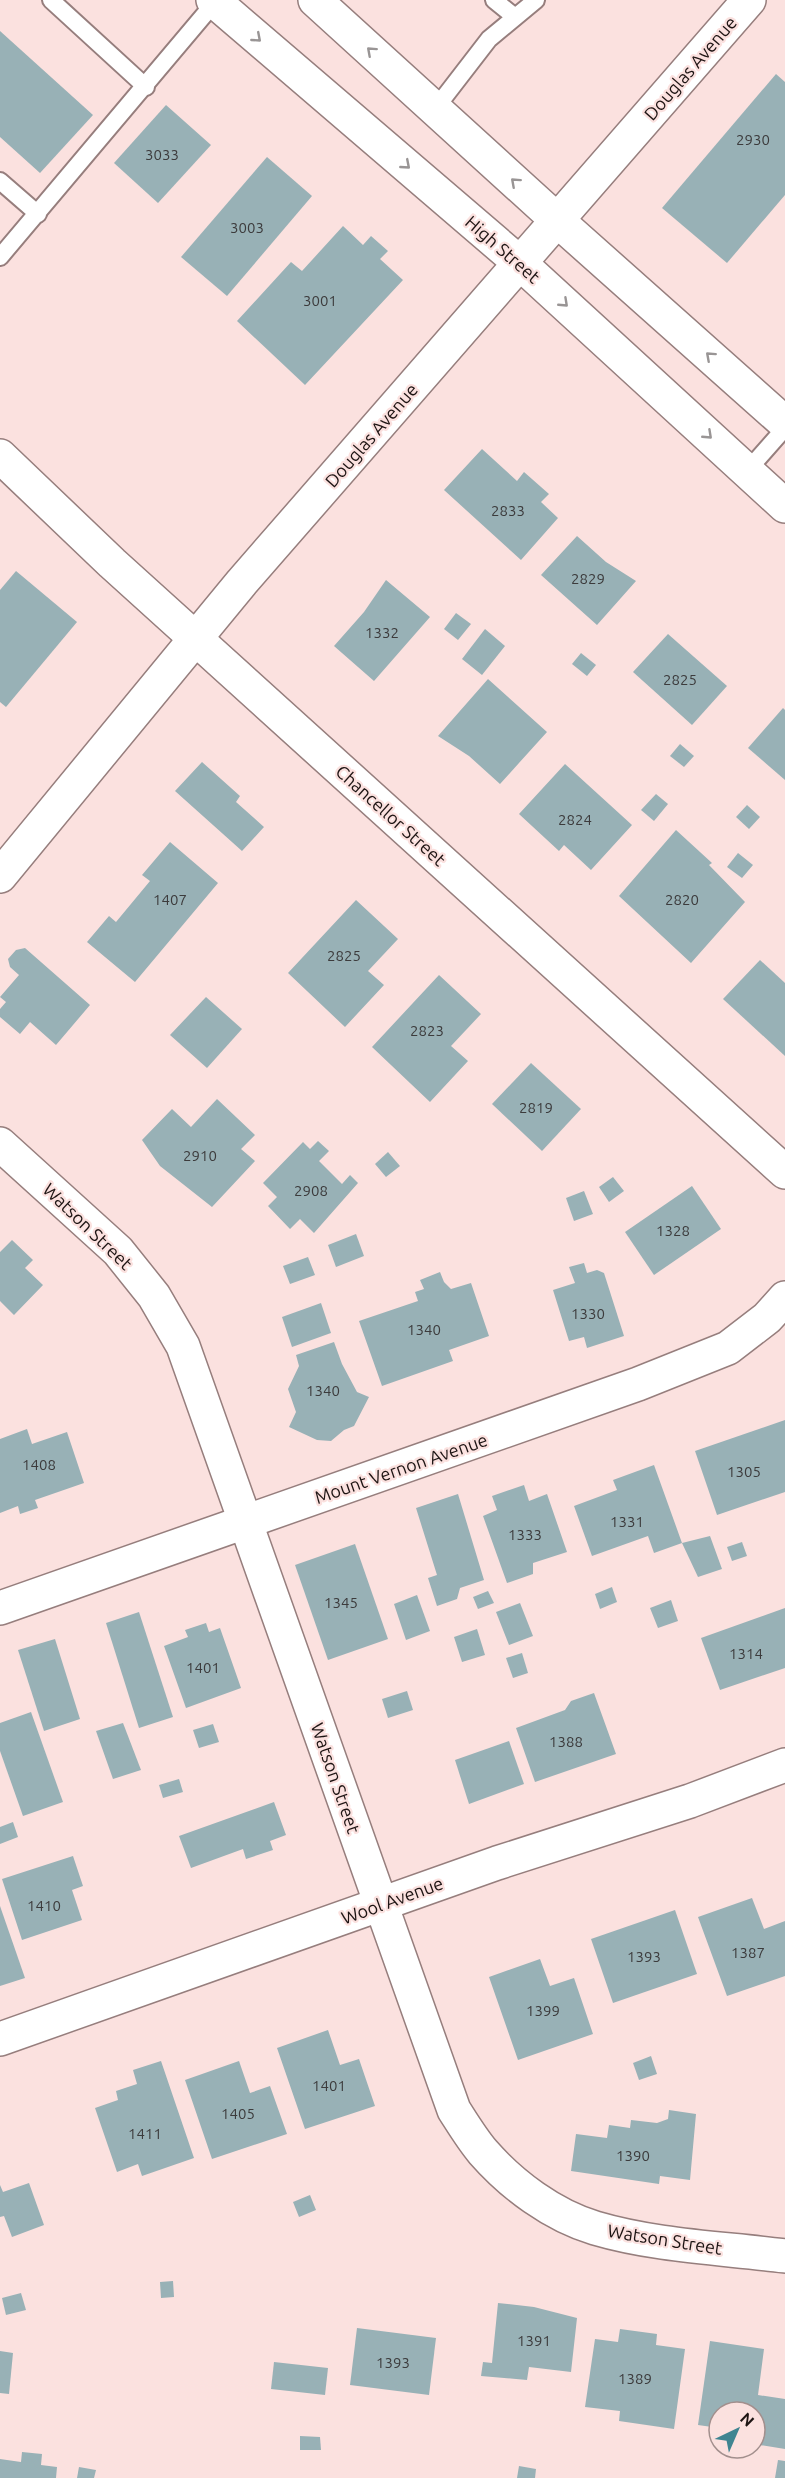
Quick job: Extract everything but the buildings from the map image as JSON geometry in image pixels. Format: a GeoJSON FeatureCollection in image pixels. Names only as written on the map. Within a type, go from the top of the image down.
{"type":"FeatureCollection","features":[{"type":"Feature","properties":{"kind":"street"},"geometry":{"type":"LineString","coordinates":[[315,0],[558,222],[785,423]]}},
{"type":"Feature","properties":{"kind":"street","name":"Douglas Avenue"},"geometry":{"type":"LineString","coordinates":[[0,876],[242,582],[558,222],[749,0]]}},
{"type":"Feature","properties":{"kind":"street","name":"High Street"},"geometry":{"type":"LineString","coordinates":[[214,1],[521,264],[785,506]]}},
{"type":"Feature","properties":{"kind":"street","name":"Chancellor Street"},"geometry":{"type":"LineString","coordinates":[[0,456],[112,563],[785,1172]]}},
{"type":"Feature","properties":{"kind":"street","name":"Watson Street"},"geometry":{"type":"LineString","coordinates":[[0,1144],[118,1251],[154,1296],[183,1346],[454,2110],[482,2151],[516,2185],[558,2212],[593,2228],[642,2239],[785,2256]]}},
{"type":"Feature","properties":{"kind":"street","name":"Mount Vernon Avenue"},"geometry":{"type":"LineString","coordinates":[[0,1608],[627,1388],[728,1348],[767,1318],[785,1298]]}},
{"type":"Feature","properties":{"kind":"street","name":"Wool Avenue"},"geometry":{"type":"LineString","coordinates":[[0,2039],[497,1863],[690,1801],[785,1765]]}},
{"type":"Feature","properties":{"kind":"lane"},"geometry":{"type":"LineString","coordinates":[[51,0],[146,87]]}},
{"type":"Feature","properties":{"kind":"lane"},"geometry":{"type":"LineString","coordinates":[[494,0],[515,17]]}},
{"type":"Feature","properties":{"kind":"lane"},"geometry":{"type":"LineString","coordinates":[[435,109],[489,39],[536,0]]}},
{"type":"Feature","properties":{"kind":"lane"},"geometry":{"type":"LineString","coordinates":[[0,257],[146,87],[214,1]]}},
{"type":"Feature","properties":{"kind":"lane"},"geometry":{"type":"LineString","coordinates":[[0,181],[38,214]]}},
{"type":"Feature","properties":{"kind":"lane"},"geometry":{"type":"LineString","coordinates":[[747,471],[785,428]]}}]}
